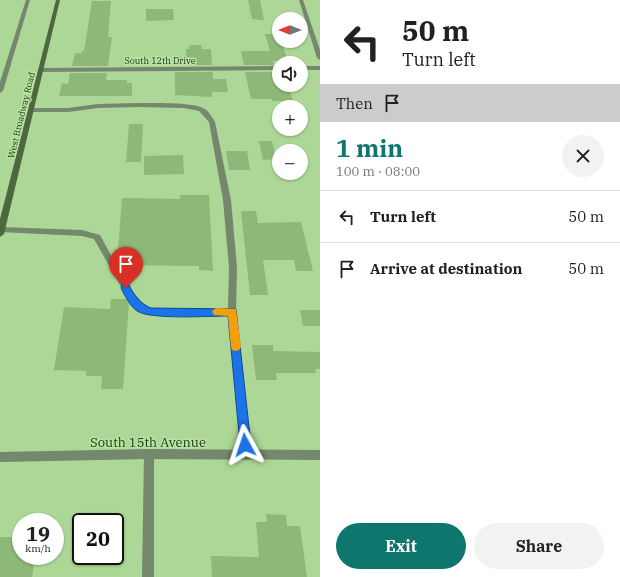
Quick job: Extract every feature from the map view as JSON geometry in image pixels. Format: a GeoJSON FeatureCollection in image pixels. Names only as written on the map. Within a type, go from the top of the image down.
{"type":"FeatureCollection","features":[{"type":"Feature","properties":{"kind":"main road","name":"West Broadway Road"},"geometry":{"type":"LineString","coordinates":[[1,232],[58,0]]}},
{"type":"Feature","properties":{"kind":"street"},"geometry":{"type":"LineString","coordinates":[[0,90],[28,0]]}},
{"type":"Feature","properties":{"kind":"street"},"geometry":{"type":"LineString","coordinates":[[301,0],[320,58]]}},
{"type":"Feature","properties":{"kind":"street","name":"South 12th Drive"},"geometry":{"type":"LineString","coordinates":[[41,70],[272,68]]}},
{"type":"Feature","properties":{"kind":"street"},"geometry":{"type":"LineString","coordinates":[[308,68],[320,68]]}},
{"type":"Feature","properties":{"kind":"street"},"geometry":{"type":"LineString","coordinates":[[31,110],[68,110],[98,106],[184,106],[201,109],[207,114],[212,122],[227,200],[233,268],[232,312],[246,454]]}},
{"type":"Feature","properties":{"kind":"street"},"geometry":{"type":"LineString","coordinates":[[1,232],[82,233],[97,237],[131,297],[141,308],[150,312],[232,312]]}},
{"type":"Feature","properties":{"kind":"street"},"geometry":{"type":"LineString","coordinates":[[148,577],[150,454]]}},
{"type":"Feature","properties":{"kind":"street","name":"South 15th Avenue"},"geometry":{"type":"LineString","coordinates":[[0,457],[150,454],[320,455]]}},
{"type":"Feature","properties":{"kind":"building"},"geometry":{"type":"Polygon","coordinates":[[[248,0],[260,0],[264,20],[252,19],[248,0]]]}},
{"type":"Feature","properties":{"kind":"building"},"geometry":{"type":"Polygon","coordinates":[[[92,1],[111,1],[108,37],[112,37],[108,66],[72,66],[75,53],[81,53],[84,51],[92,1]]]}},
{"type":"Feature","properties":{"kind":"building"},"geometry":{"type":"Polygon","coordinates":[[[146,9],[173,9],[174,20],[146,21],[146,9]]]}},
{"type":"Feature","properties":{"kind":"building"},"geometry":{"type":"Polygon","coordinates":[[[265,34],[272,34],[272,48],[283,48],[286,56],[272,56],[272,65],[244,65],[241,51],[270,51],[265,34]]]}},
{"type":"Feature","properties":{"kind":"building"},"geometry":{"type":"Polygon","coordinates":[[[189,45],[201,45],[202,49],[211,49],[212,65],[175,65],[175,57],[186,57],[186,49],[189,49],[189,45]]]}},
{"type":"Feature","properties":{"kind":"building"},"geometry":{"type":"Polygon","coordinates":[[[175,72],[213,72],[213,79],[226,79],[228,92],[212,92],[212,97],[175,95],[175,72]]]}},
{"type":"Feature","properties":{"kind":"building"},"geometry":{"type":"Polygon","coordinates":[[[245,72],[272,72],[272,92],[290,92],[293,100],[272,99],[251,99],[245,72]]]}},
{"type":"Feature","properties":{"kind":"building"},"geometry":{"type":"Polygon","coordinates":[[[70,73],[107,73],[106,80],[127,80],[127,83],[132,83],[132,96],[59,96],[62,83],[68,84],[70,73]]]}},
{"type":"Feature","properties":{"kind":"building"},"geometry":{"type":"Polygon","coordinates":[[[129,124],[143,124],[141,162],[126,162],[129,124]]]}},
{"type":"Feature","properties":{"kind":"building"},"geometry":{"type":"Polygon","coordinates":[[[259,141],[272,141],[272,159],[263,160],[259,141]]]}},
{"type":"Feature","properties":{"kind":"building"},"geometry":{"type":"Polygon","coordinates":[[[226,151],[247,151],[250,170],[229,170],[226,151]]]}},
{"type":"Feature","properties":{"kind":"building"},"geometry":{"type":"Polygon","coordinates":[[[183,155],[184,174],[144,175],[144,156],[183,155]]]}},
{"type":"Feature","properties":{"kind":"building"},"geometry":{"type":"Polygon","coordinates":[[[180,195],[209,195],[213,271],[199,270],[199,266],[118,265],[122,198],[180,199],[180,195]]]}},
{"type":"Feature","properties":{"kind":"building"},"geometry":{"type":"Polygon","coordinates":[[[241,211],[256,211],[258,223],[301,222],[313,271],[296,271],[294,260],[263,260],[268,295],[250,295],[241,211]]]}},
{"type":"Feature","properties":{"kind":"building"},"geometry":{"type":"Polygon","coordinates":[[[111,299],[126,299],[129,303],[123,389],[101,389],[102,376],[86,376],[86,371],[54,370],[64,307],[110,309],[111,299]]]}},
{"type":"Feature","properties":{"kind":"building"},"geometry":{"type":"Polygon","coordinates":[[[300,310],[320,310],[320,326],[303,326],[300,310]]]}},
{"type":"Feature","properties":{"kind":"building"},"geometry":{"type":"Polygon","coordinates":[[[252,345],[273,345],[273,351],[320,352],[320,369],[315,369],[316,373],[276,373],[277,380],[256,380],[252,345]]]}},
{"type":"Feature","properties":{"kind":"building"},"geometry":{"type":"Polygon","coordinates":[[[266,514],[286,515],[287,526],[300,526],[307,577],[212,577],[211,556],[259,557],[256,522],[267,522],[266,514]]]}},
{"type":"Feature","properties":{"kind":"building"},"geometry":{"type":"Polygon","coordinates":[[[0,537],[12,537],[12,565],[34,565],[32,577],[0,577],[0,537]]]}},
{"type":"Feature","properties":{"kind":"slow traffic"},"geometry":{"type":"LineString","coordinates":[[217,312],[232,312],[236,347]]}},
{"type":"Feature","properties":{"kind":"route"},"geometry":{"type":"LineString","coordinates":[[126,288],[131,297],[141,308],[150,312],[232,312],[245,445]]}}]}
